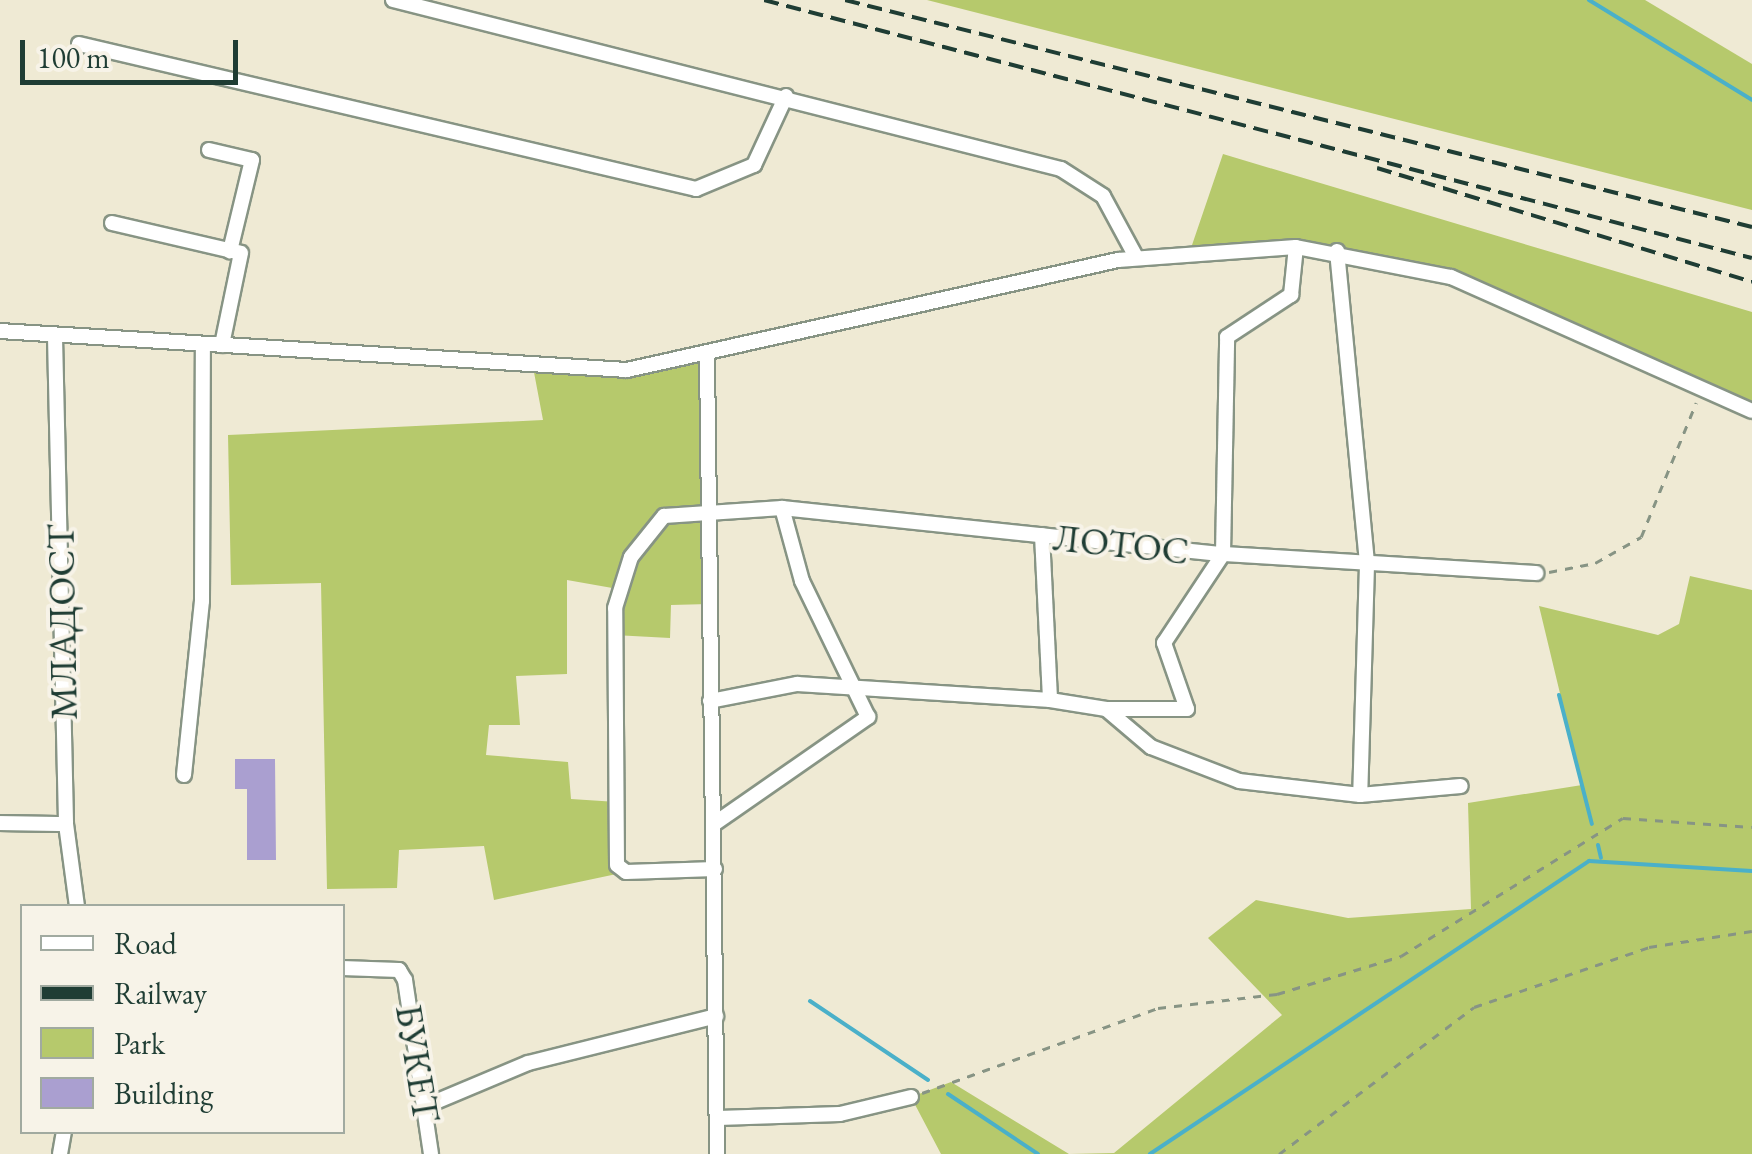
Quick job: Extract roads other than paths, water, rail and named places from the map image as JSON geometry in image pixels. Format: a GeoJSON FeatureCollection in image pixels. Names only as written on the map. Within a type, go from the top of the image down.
{"type":"FeatureCollection","features":[{"type":"Feature","properties":{"kind":"street"},"geometry":{"type":"LineString","coordinates":[[393,0],[786,96],[1084,180],[1136,257]]}},
{"type":"Feature","properties":{"kind":"street"},"geometry":{"type":"LineString","coordinates":[[78,44],[696,189],[754,165],[786,96]]}},
{"type":"Feature","properties":{"kind":"street"},"geometry":{"type":"LineString","coordinates":[[209,150],[252,160],[230,251]]}},
{"type":"Feature","properties":{"kind":"street"},"geometry":{"type":"LineString","coordinates":[[112,222],[242,254],[222,345]]}},
{"type":"Feature","properties":{"kind":"street"},"geometry":{"type":"LineString","coordinates":[[710,701],[770,686],[858,687],[1050,700],[1106,709],[1187,709],[1164,643],[1223,554],[1228,337],[1291,296],[1296,247]]}},
{"type":"Feature","properties":{"kind":"street"},"geometry":{"type":"LineString","coordinates":[[0,331],[593,370],[707,357],[1136,257],[1296,247],[1337,251],[1495,294],[1700,392],[1752,411]]}},
{"type":"Feature","properties":{"kind":"street"},"geometry":{"type":"LineString","coordinates":[[1337,251],[1367,565],[1360,795]]}},
{"type":"Feature","properties":{"kind":"street","name":"МЛАДОСТ"},"geometry":{"type":"LineString","coordinates":[[55,337],[66,824],[77,904]]}},
{"type":"Feature","properties":{"kind":"street"},"geometry":{"type":"LineString","coordinates":[[184,775],[202,601],[202,344]]}},
{"type":"Feature","properties":{"kind":"street"},"geometry":{"type":"LineString","coordinates":[[707,357],[717,1154]]}},
{"type":"Feature","properties":{"kind":"street"},"geometry":{"type":"LineString","coordinates":[[714,824],[862,728],[858,687],[802,581],[782,508]]}},
{"type":"Feature","properties":{"kind":"street","name":"ЛОТОС"},"geometry":{"type":"LineString","coordinates":[[715,869],[618,865],[618,588],[652,526],[708,509],[782,508],[1223,554],[1536,574]]}},
{"type":"Feature","properties":{"kind":"street"},"geometry":{"type":"LineString","coordinates":[[1042,535],[1050,700]]}},
{"type":"Feature","properties":{"kind":"street"},"geometry":{"type":"LineString","coordinates":[[1106,709],[1150,747],[1195,766],[1284,790],[1360,795],[1461,786]]}},
{"type":"Feature","properties":{"kind":"street"},"geometry":{"type":"LineString","coordinates":[[0,823],[66,824]]}},
{"type":"Feature","properties":{"kind":"street","name":"БУКЕТ"},"geometry":{"type":"LineString","coordinates":[[345,968],[399,970],[428,1105],[431,1154]]}},
{"type":"Feature","properties":{"kind":"street"},"geometry":{"type":"LineString","coordinates":[[428,1105],[528,1063],[716,1016]]}},
{"type":"Feature","properties":{"kind":"street"},"geometry":{"type":"LineString","coordinates":[[718,1118],[840,1114],[912,1097]]}},
{"type":"Feature","properties":{"kind":"waterway"},"geometry":{"type":"LineString","coordinates":[[1589,0],[1752,100]]}},
{"type":"Feature","properties":{"kind":"waterway"},"geometry":{"type":"LineString","coordinates":[[1559,695],[1592,824]]}},
{"type":"Feature","properties":{"kind":"waterway"},"geometry":{"type":"LineString","coordinates":[[1598,845],[1601,858]]}},
{"type":"Feature","properties":{"kind":"waterway"},"geometry":{"type":"LineString","coordinates":[[1150,1154],[1589,861],[1752,871]]}},
{"type":"Feature","properties":{"kind":"waterway"},"geometry":{"type":"LineString","coordinates":[[810,1001],[928,1080]]}},
{"type":"Feature","properties":{"kind":"waterway"},"geometry":{"type":"LineString","coordinates":[[948,1094],[1038,1154]]}},
{"type":"Feature","properties":{"kind":"railway"},"geometry":{"type":"LineString","coordinates":[[764,0],[1752,258]]}},
{"type":"Feature","properties":{"kind":"railway"},"geometry":{"type":"LineString","coordinates":[[845,0],[1752,227]]}},
{"type":"Feature","properties":{"kind":"railway"},"geometry":{"type":"LineString","coordinates":[[1377,168],[1752,282]]}}]}
